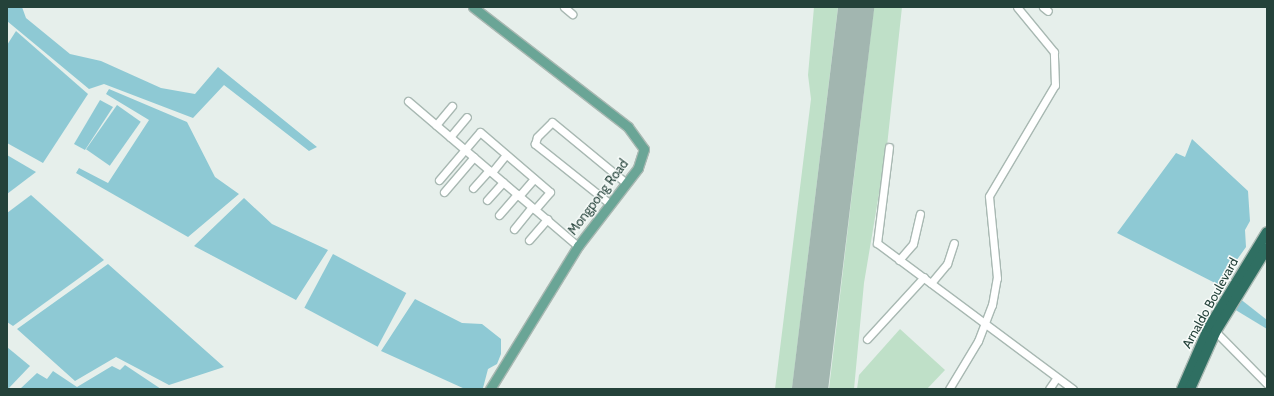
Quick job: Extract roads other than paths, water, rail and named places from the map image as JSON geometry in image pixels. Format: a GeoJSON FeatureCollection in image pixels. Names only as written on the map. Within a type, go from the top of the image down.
{"type":"FeatureCollection","features":[{"type":"Feature","properties":{"kind":"highway","name":"Arnaldo Boulevard"},"geometry":{"type":"LineString","coordinates":[[1182,389],[1212,329],[1267,232]]}},
{"type":"Feature","properties":{"kind":"highway","name":"Arnaldo Boulevard"},"geometry":{"type":"LineString","coordinates":[[1190,389],[1212,329],[1267,248]]}},
{"type":"Feature","properties":{"kind":"main road","name":"Mongpong Road"},"geometry":{"type":"LineString","coordinates":[[473,7],[628,127],[640,140],[643,157],[626,183],[609,203],[578,246],[490,389]]}},
{"type":"Feature","properties":{"kind":"street"},"geometry":{"type":"LineString","coordinates":[[564,7],[572,14]]}},
{"type":"Feature","properties":{"kind":"street"},"geometry":{"type":"LineString","coordinates":[[949,389],[978,342],[992,305],[997,278],[989,196],[1055,85],[1054,52],[1017,7]]}},
{"type":"Feature","properties":{"kind":"street"},"geometry":{"type":"LineString","coordinates":[[408,101],[578,246]]}},
{"type":"Feature","properties":{"kind":"street"},"geometry":{"type":"LineString","coordinates":[[436,125],[452,106]]}},
{"type":"Feature","properties":{"kind":"street"},"geometry":{"type":"LineString","coordinates":[[450,137],[467,117]]}},
{"type":"Feature","properties":{"kind":"street"},"geometry":{"type":"LineString","coordinates":[[609,203],[535,144],[538,137],[552,122],[626,183]]}},
{"type":"Feature","properties":{"kind":"street"},"geometry":{"type":"LineString","coordinates":[[439,180],[480,132],[550,192],[514,229]]}},
{"type":"Feature","properties":{"kind":"street"},"geometry":{"type":"LineString","coordinates":[[888,147],[877,243],[1073,389]]}},
{"type":"Feature","properties":{"kind":"street"},"geometry":{"type":"LineString","coordinates":[[473,188],[506,155]]}},
{"type":"Feature","properties":{"kind":"street"},"geometry":{"type":"LineString","coordinates":[[444,192],[474,158]]}},
{"type":"Feature","properties":{"kind":"street"},"geometry":{"type":"LineString","coordinates":[[499,215],[534,178]]}},
{"type":"Feature","properties":{"kind":"street"},"geometry":{"type":"LineString","coordinates":[[487,200],[503,182]]}},
{"type":"Feature","properties":{"kind":"street"},"geometry":{"type":"LineString","coordinates":[[899,260],[913,244],[920,214]]}},
{"type":"Feature","properties":{"kind":"street"},"geometry":{"type":"LineString","coordinates":[[529,240],[547,220]]}},
{"type":"Feature","properties":{"kind":"street"},"geometry":{"type":"LineString","coordinates":[[931,283],[947,264],[954,243]]}},
{"type":"Feature","properties":{"kind":"street"},"geometry":{"type":"LineString","coordinates":[[867,339],[924,277]]}},
{"type":"Feature","properties":{"kind":"street"},"geometry":{"type":"LineString","coordinates":[[1212,329],[1267,384]]}},
{"type":"Feature","properties":{"kind":"street"},"geometry":{"type":"LineString","coordinates":[[1049,389],[1057,377]]}},
{"type":"Feature","properties":{"kind":"water"},"geometry":{"type":"Polygon","coordinates":[[[7,7],[22,7],[26,18],[70,54],[101,61],[161,88],[195,94],[218,67],[317,147],[309,151],[224,85],[193,118],[104,84],[89,89],[7,21],[7,7]]]}},
{"type":"Feature","properties":{"kind":"water"},"geometry":{"type":"Polygon","coordinates":[[[16,31],[88,94],[43,163],[7,143],[7,45],[16,31]]]}},
{"type":"Feature","properties":{"kind":"water"},"geometry":{"type":"Polygon","coordinates":[[[109,89],[187,122],[215,177],[239,194],[188,237],[76,173],[79,168],[108,183],[149,120],[106,94],[109,89]]]}},
{"type":"Feature","properties":{"kind":"water"},"geometry":{"type":"Polygon","coordinates":[[[100,100],[113,107],[85,150],[74,144],[100,100]]]}},
{"type":"Feature","properties":{"kind":"water"},"geometry":{"type":"Polygon","coordinates":[[[117,105],[141,122],[110,166],[86,149],[117,105]]]}},
{"type":"Feature","properties":{"kind":"water"},"geometry":{"type":"Polygon","coordinates":[[[1192,139],[1248,191],[1250,221],[1245,230],[1246,247],[1219,285],[1117,233],[1176,153],[1185,157],[1192,139]]]}},
{"type":"Feature","properties":{"kind":"water"},"geometry":{"type":"Polygon","coordinates":[[[7,155],[36,172],[7,194],[7,155]]]}},
{"type":"Feature","properties":{"kind":"water"},"geometry":{"type":"Polygon","coordinates":[[[31,195],[104,260],[13,326],[7,322],[7,213],[31,195]]]}},
{"type":"Feature","properties":{"kind":"water"},"geometry":{"type":"Polygon","coordinates":[[[244,198],[272,224],[328,250],[296,300],[194,246],[244,198]]]}},
{"type":"Feature","properties":{"kind":"water"},"geometry":{"type":"Polygon","coordinates":[[[333,254],[406,293],[378,347],[304,308],[333,254]]]}},
{"type":"Feature","properties":{"kind":"water"},"geometry":{"type":"Polygon","coordinates":[[[108,264],[224,367],[169,385],[116,357],[75,381],[17,329],[108,264]]]}},
{"type":"Feature","properties":{"kind":"water"},"geometry":{"type":"Polygon","coordinates":[[[1239,298],[1267,320],[1267,329],[1234,309],[1239,298]]]}},
{"type":"Feature","properties":{"kind":"water"},"geometry":{"type":"Polygon","coordinates":[[[415,299],[462,323],[482,324],[501,339],[501,354],[497,364],[488,369],[483,388],[465,389],[381,351],[415,299]]]}},
{"type":"Feature","properties":{"kind":"water"},"geometry":{"type":"Polygon","coordinates":[[[7,347],[30,366],[8,389],[7,389],[7,347]]]}},
{"type":"Feature","properties":{"kind":"water"},"geometry":{"type":"Polygon","coordinates":[[[125,365],[161,389],[20,389],[37,373],[47,379],[53,371],[77,387],[112,366],[120,370],[125,365]]]}}]}
